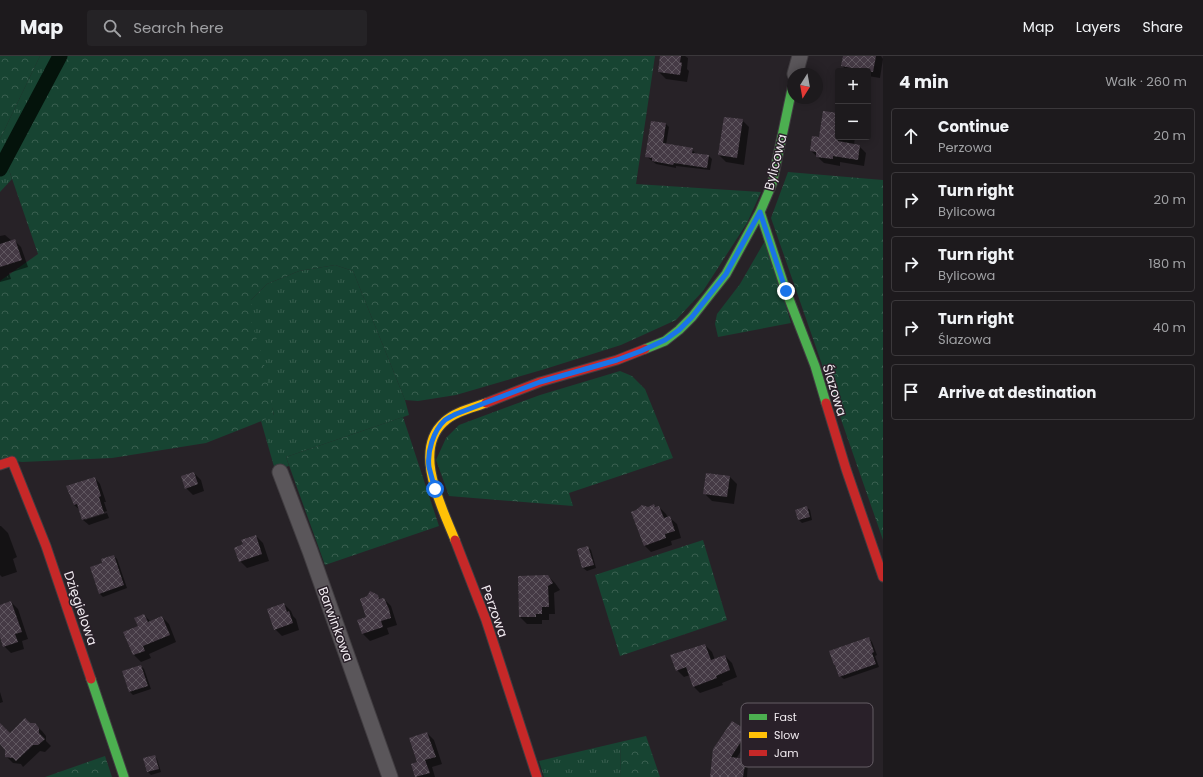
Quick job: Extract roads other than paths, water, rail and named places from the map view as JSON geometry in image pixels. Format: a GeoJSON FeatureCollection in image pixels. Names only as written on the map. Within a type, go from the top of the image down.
{"type":"FeatureCollection","features":[{"type":"Feature","properties":{"kind":"street"},"geometry":{"type":"LineString","coordinates":[[797,68],[800,56]]}},
{"type":"Feature","properties":{"kind":"street","name":"Bylicowa"},"geometry":{"type":"LineString","coordinates":[[429,455],[431,444],[436,432],[444,421],[456,414],[540,382],[617,360],[641,351],[665,340],[679,330],[692,317],[726,274],[760,212],[772,184],[789,104]]}},
{"type":"Feature","properties":{"kind":"street","name":"Ślazowa"},"geometry":{"type":"LineString","coordinates":[[760,212],[786,291],[815,366],[846,469],[883,578]]}},
{"type":"Feature","properties":{"kind":"street","name":"Perzowa"},"geometry":{"type":"LineString","coordinates":[[429,455],[429,466],[435,489],[486,620],[519,726],[537,777]]}},
{"type":"Feature","properties":{"kind":"street","name":"Dzięgielowa"},"geometry":{"type":"LineString","coordinates":[[0,465],[12,461],[43,539],[124,777]]}},
{"type":"Feature","properties":{"kind":"street","name":"Barwinkowa"},"geometry":{"type":"LineString","coordinates":[[280,472],[310,551],[390,777]]}},
{"type":"Feature","properties":{"kind":"waterway"},"geometry":{"type":"LineString","coordinates":[[0,169],[60,56]]}}]}
